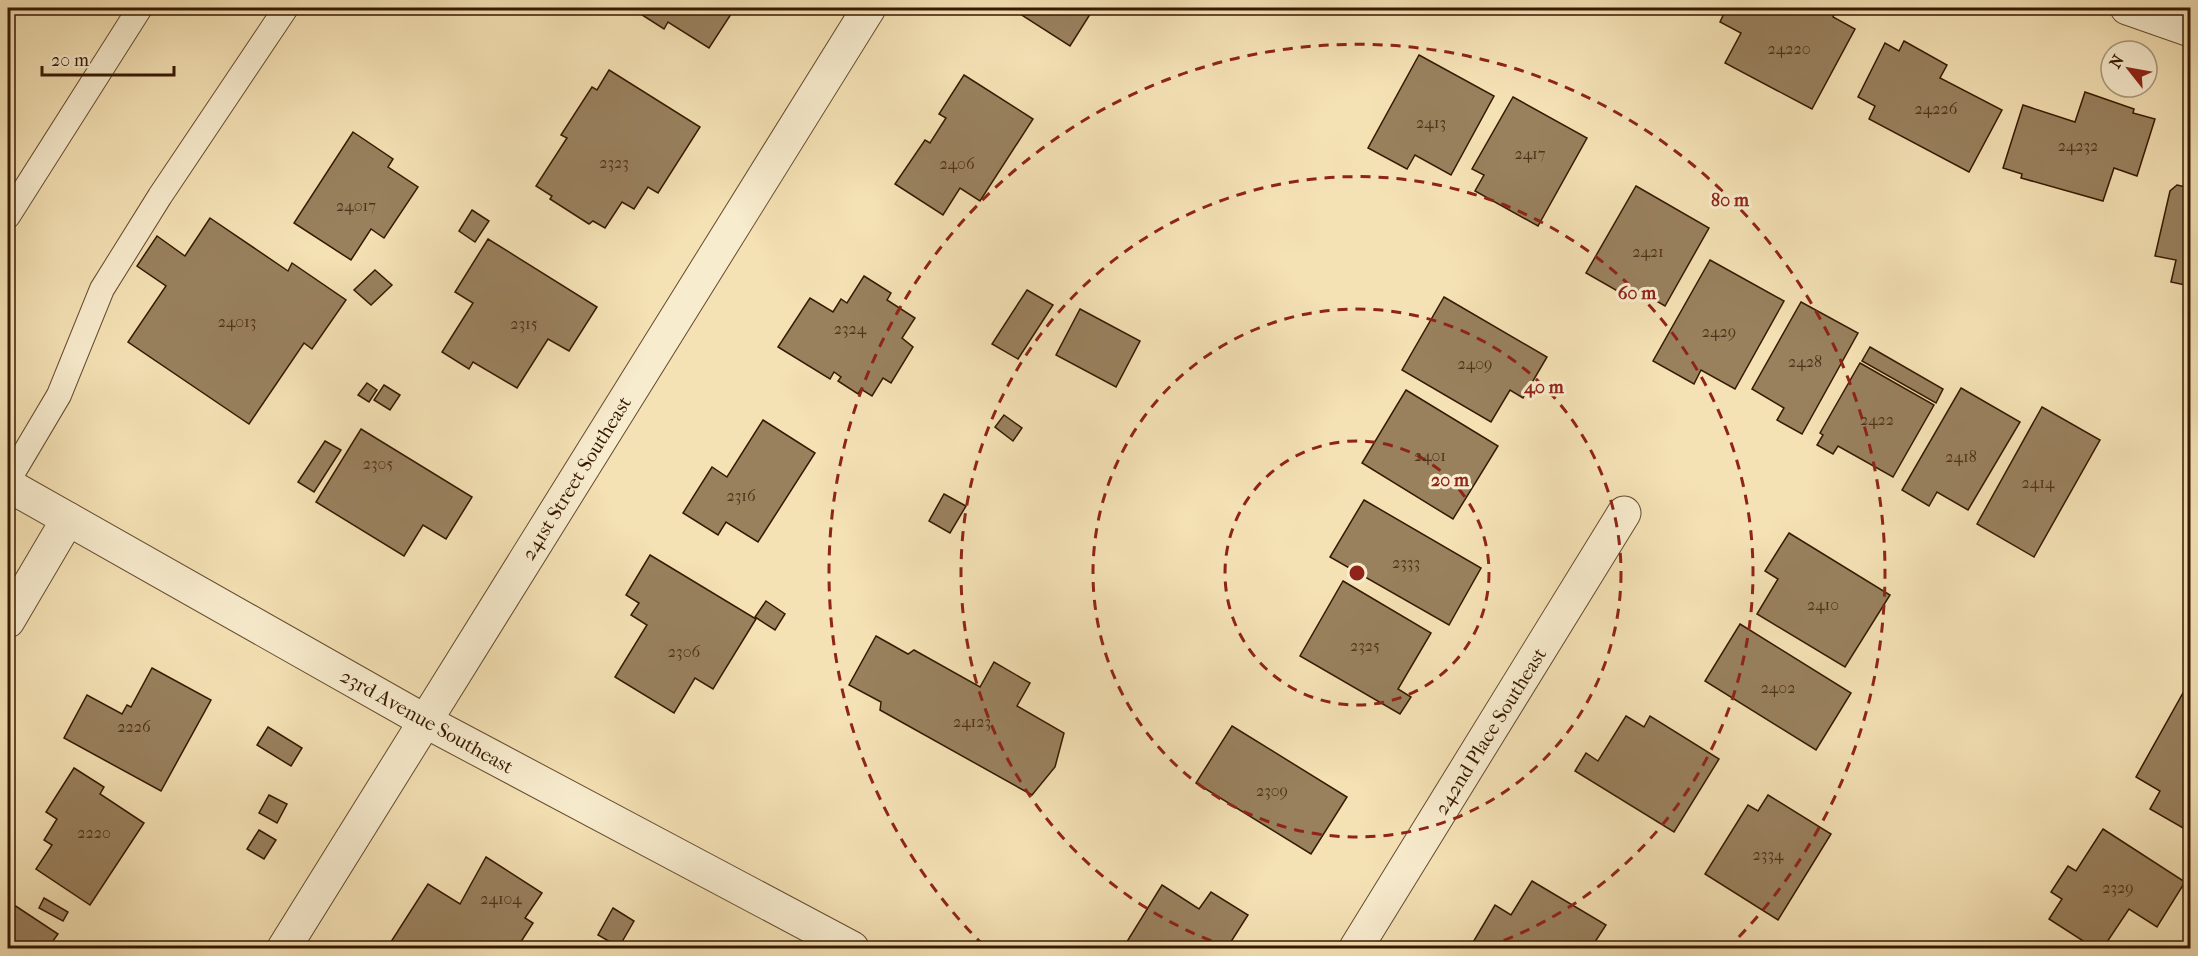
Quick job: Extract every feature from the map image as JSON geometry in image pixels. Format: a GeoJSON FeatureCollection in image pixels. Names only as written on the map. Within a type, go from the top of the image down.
{"type":"FeatureCollection","features":[{"type":"Feature","properties":{"kind":"street","name":"241st Street Southeast"},"geometry":{"type":"LineString","coordinates":[[284,948],[869,8]]}},
{"type":"Feature","properties":{"kind":"street"},"geometry":{"type":"LineString","coordinates":[[2127,8],[2190,30]]}},
{"type":"Feature","properties":{"kind":"street","name":"23rd Avenue Southeast"},"geometry":{"type":"LineString","coordinates":[[8,483],[425,721],[852,948]]}},
{"type":"Feature","properties":{"kind":"street","name":"242nd Place Southeast"},"geometry":{"type":"LineString","coordinates":[[1356,948],[1624,513]]}},
{"type":"Feature","properties":{"kind":"street"},"geometry":{"type":"LineString","coordinates":[[8,621],[68,519]]}},
{"type":"Feature","properties":{"kind":"lane"},"geometry":{"type":"LineString","coordinates":[[8,216],[140,8]]}},
{"type":"Feature","properties":{"kind":"lane"},"geometry":{"type":"LineString","coordinates":[[8,483],[59,395],[102,289],[160,196],[285,8]]}},
{"type":"Feature","properties":{"kind":"building"},"geometry":{"type":"Polygon","coordinates":[[[642,8],[735,8],[709,48],[668,22],[664,29],[639,13],[642,8]]]}},
{"type":"Feature","properties":{"kind":"building"},"geometry":{"type":"Polygon","coordinates":[[[1015,8],[1094,8],[1070,46],[1014,10],[1015,8]]]}},
{"type":"Feature","properties":{"kind":"building"},"geometry":{"type":"Polygon","coordinates":[[[1723,8],[1832,8],[1836,10],[1833,17],[1855,29],[1812,109],[1725,63],[1741,33],[1720,22],[1726,9],[1723,8]]]}},
{"type":"Feature","properties":{"kind":"building"},"geometry":{"type":"Polygon","coordinates":[[[1904,41],[1947,65],[1940,78],[2002,110],[1969,172],[1869,119],[1875,106],[1858,97],[1885,43],[1899,51],[1904,41]]]}},
{"type":"Feature","properties":{"kind":"building"},"geometry":{"type":"Polygon","coordinates":[[[1419,55],[1494,96],[1451,175],[1415,155],[1407,169],[1368,148],[1419,55]]]}},
{"type":"Feature","properties":{"kind":"building"},"geometry":{"type":"Polygon","coordinates":[[[609,70],[700,127],[658,193],[648,187],[634,209],[622,202],[605,228],[593,221],[589,224],[550,199],[552,196],[536,186],[567,138],[561,135],[592,87],[597,90],[609,70]]]}},
{"type":"Feature","properties":{"kind":"building"},"geometry":{"type":"Polygon","coordinates":[[[964,75],[1033,119],[980,201],[960,188],[943,215],[895,184],[925,140],[930,143],[946,118],[939,114],[964,75]]]}},
{"type":"Feature","properties":{"kind":"building"},"geometry":{"type":"Polygon","coordinates":[[[2085,92],[2099,97],[2099,99],[2134,109],[2133,113],[2155,119],[2137,176],[2114,168],[2103,201],[2021,178],[2022,174],[2003,168],[2023,105],[2075,122],[2085,92]]]}},
{"type":"Feature","properties":{"kind":"building"},"geometry":{"type":"Polygon","coordinates":[[[1513,97],[1587,138],[1538,226],[1475,191],[1484,175],[1472,169],[1513,97]]]}},
{"type":"Feature","properties":{"kind":"building"},"geometry":{"type":"Polygon","coordinates":[[[353,132],[393,159],[388,167],[418,187],[384,238],[371,229],[351,260],[294,223],[353,132]]]}},
{"type":"Feature","properties":{"kind":"building"},"geometry":{"type":"Polygon","coordinates":[[[2177,185],[2190,188],[2190,286],[2171,282],[2176,260],[2155,256],[2170,191],[2177,185]]]}},
{"type":"Feature","properties":{"kind":"building"},"geometry":{"type":"Polygon","coordinates":[[[1636,186],[1709,228],[1665,306],[1634,288],[1628,297],[1586,273],[1636,186]]]}},
{"type":"Feature","properties":{"kind":"building"},"geometry":{"type":"Polygon","coordinates":[[[472,210],[489,221],[475,242],[459,231],[472,210]]]}},
{"type":"Feature","properties":{"kind":"building"},"geometry":{"type":"Polygon","coordinates":[[[210,218],[288,271],[292,263],[346,300],[312,349],[304,343],[249,424],[128,342],[166,286],[137,266],[157,236],[185,256],[210,218]]]}},
{"type":"Feature","properties":{"kind":"building"},"geometry":{"type":"Polygon","coordinates":[[[488,239],[597,307],[569,351],[548,339],[517,388],[473,362],[469,369],[442,352],[473,303],[455,292],[488,239]]]}},
{"type":"Feature","properties":{"kind":"building"},"geometry":{"type":"Polygon","coordinates":[[[1710,260],[1784,301],[1735,389],[1701,370],[1694,384],[1653,361],[1710,260]]]}},
{"type":"Feature","properties":{"kind":"building"},"geometry":{"type":"Polygon","coordinates":[[[375,270],[392,285],[371,305],[354,290],[375,270]]]}},
{"type":"Feature","properties":{"kind":"building"},"geometry":{"type":"Polygon","coordinates":[[[864,276],[891,293],[887,300],[915,318],[902,338],[913,347],[891,383],[883,378],[872,396],[861,389],[858,394],[838,381],[841,377],[834,372],[830,379],[778,347],[810,298],[833,312],[841,299],[847,303],[864,276]]]}},
{"type":"Feature","properties":{"kind":"building"},"geometry":{"type":"Polygon","coordinates":[[[1027,290],[1053,305],[1018,359],[992,344],[1027,290]]]}},
{"type":"Feature","properties":{"kind":"building"},"geometry":{"type":"Polygon","coordinates":[[[1444,297],[1547,357],[1523,398],[1510,390],[1491,422],[1402,370],[1444,297]]]}},
{"type":"Feature","properties":{"kind":"building"},"geometry":{"type":"Polygon","coordinates":[[[1801,302],[1858,333],[1802,434],[1777,420],[1784,408],[1752,389],[1801,302]]]}},
{"type":"Feature","properties":{"kind":"building"},"geometry":{"type":"Polygon","coordinates":[[[1080,309],[1140,341],[1116,387],[1056,355],[1080,309]]]}},
{"type":"Feature","properties":{"kind":"building"},"geometry":{"type":"Polygon","coordinates":[[[1870,347],[1943,389],[1936,403],[1862,361],[1870,347]]]}},
{"type":"Feature","properties":{"kind":"building"},"geometry":{"type":"Polygon","coordinates":[[[1860,363],[1934,405],[1893,477],[1838,446],[1833,454],[1817,445],[1823,435],[1820,433],[1860,363]]]}},
{"type":"Feature","properties":{"kind":"building"},"geometry":{"type":"Polygon","coordinates":[[[367,383],[377,390],[369,402],[358,395],[367,383]]]}},
{"type":"Feature","properties":{"kind":"building"},"geometry":{"type":"Polygon","coordinates":[[[384,385],[400,395],[390,410],[374,400],[384,385]]]}},
{"type":"Feature","properties":{"kind":"building"},"geometry":{"type":"Polygon","coordinates":[[[1961,388],[2020,422],[1968,510],[1937,492],[1929,506],[1902,490],[1961,388]]]}},
{"type":"Feature","properties":{"kind":"building"},"geometry":{"type":"Polygon","coordinates":[[[1406,390],[1498,446],[1453,519],[1362,463],[1406,390]]]}},
{"type":"Feature","properties":{"kind":"building"},"geometry":{"type":"Polygon","coordinates":[[[2042,407],[2100,440],[2034,557],[1977,524],[2042,407]]]}},
{"type":"Feature","properties":{"kind":"building"},"geometry":{"type":"Polygon","coordinates":[[[1004,415],[1022,428],[1013,441],[995,427],[1004,415]]]}},
{"type":"Feature","properties":{"kind":"building"},"geometry":{"type":"Polygon","coordinates":[[[763,420],[815,453],[758,542],[726,522],[718,535],[683,513],[712,467],[727,477],[763,420]]]}},
{"type":"Feature","properties":{"kind":"building"},"geometry":{"type":"Polygon","coordinates":[[[361,429],[472,497],[446,539],[423,525],[404,556],[316,502],[361,429]]]}},
{"type":"Feature","properties":{"kind":"building"},"geometry":{"type":"Polygon","coordinates":[[[325,441],[341,450],[314,492],[298,482],[325,441]]]}},
{"type":"Feature","properties":{"kind":"building"},"geometry":{"type":"Polygon","coordinates":[[[944,494],[966,506],[950,533],[929,521],[944,494]]]}},
{"type":"Feature","properties":{"kind":"building"},"geometry":{"type":"Polygon","coordinates":[[[1364,500],[1481,568],[1449,625],[1330,557],[1364,500]]]}},
{"type":"Feature","properties":{"kind":"building"},"geometry":{"type":"Polygon","coordinates":[[[1789,533],[1890,595],[1845,667],[1757,614],[1778,579],[1765,571],[1789,533]]]}},
{"type":"Feature","properties":{"kind":"building"},"geometry":{"type":"Polygon","coordinates":[[[650,555],[756,619],[713,689],[695,678],[674,713],[615,677],[647,625],[631,615],[639,603],[626,595],[650,555]]]}},
{"type":"Feature","properties":{"kind":"building"},"geometry":{"type":"Polygon","coordinates":[[[1343,581],[1431,633],[1398,689],[1411,697],[1400,714],[1300,656],[1343,581]]]}},
{"type":"Feature","properties":{"kind":"building"},"geometry":{"type":"Polygon","coordinates":[[[766,601],[785,614],[775,630],[755,617],[766,601]]]}},
{"type":"Feature","properties":{"kind":"building"},"geometry":{"type":"Polygon","coordinates":[[[1740,624],[1851,693],[1816,750],[1705,681],[1740,624]]]}},
{"type":"Feature","properties":{"kind":"building"},"geometry":{"type":"Polygon","coordinates":[[[876,636],[908,654],[914,650],[980,687],[994,662],[1030,683],[1017,706],[1064,733],[1055,767],[1032,795],[880,710],[881,702],[849,685],[876,636]]]}},
{"type":"Feature","properties":{"kind":"building"},"geometry":{"type":"Polygon","coordinates":[[[152,668],[211,700],[161,791],[64,738],[87,695],[122,714],[127,705],[131,707],[152,668]]]}},
{"type":"Feature","properties":{"kind":"building"},"geometry":{"type":"Polygon","coordinates":[[[2188,684],[2190,685],[2190,832],[2150,809],[2160,791],[2136,777],[2188,684]]]}},
{"type":"Feature","properties":{"kind":"building"},"geometry":{"type":"Polygon","coordinates":[[[1626,716],[1644,727],[1650,716],[1719,759],[1674,832],[1575,771],[1586,753],[1598,761],[1626,716]]]}},
{"type":"Feature","properties":{"kind":"building"},"geometry":{"type":"Polygon","coordinates":[[[1232,726],[1347,797],[1311,854],[1196,783],[1232,726]]]}},
{"type":"Feature","properties":{"kind":"building"},"geometry":{"type":"Polygon","coordinates":[[[268,727],[302,748],[291,766],[257,745],[268,727]]]}},
{"type":"Feature","properties":{"kind":"building"},"geometry":{"type":"Polygon","coordinates":[[[74,768],[104,787],[100,794],[144,823],[90,905],[36,869],[52,845],[44,840],[57,819],[46,812],[74,768]]]}},
{"type":"Feature","properties":{"kind":"building"},"geometry":{"type":"Polygon","coordinates":[[[269,795],[287,804],[277,823],[259,813],[269,795]]]}},
{"type":"Feature","properties":{"kind":"building"},"geometry":{"type":"Polygon","coordinates":[[[1768,795],[1831,834],[1778,920],[1705,874],[1748,805],[1758,811],[1768,795]]]}},
{"type":"Feature","properties":{"kind":"building"},"geometry":{"type":"Polygon","coordinates":[[[2103,829],[2185,882],[2157,927],[2129,909],[2103,948],[2094,948],[2049,919],[2062,899],[2051,892],[2068,866],[2076,871],[2103,829]]]}},
{"type":"Feature","properties":{"kind":"building"},"geometry":{"type":"Polygon","coordinates":[[[259,830],[276,840],[264,859],[247,849],[259,830]]]}},
{"type":"Feature","properties":{"kind":"building"},"geometry":{"type":"Polygon","coordinates":[[[486,857],[542,893],[525,918],[533,923],[517,948],[387,948],[428,884],[460,904],[486,857]]]}},
{"type":"Feature","properties":{"kind":"building"},"geometry":{"type":"Polygon","coordinates":[[[1532,881],[1606,925],[1591,948],[1479,948],[1472,944],[1495,905],[1511,915],[1532,881]]]}},
{"type":"Feature","properties":{"kind":"building"},"geometry":{"type":"Polygon","coordinates":[[[1162,885],[1199,909],[1211,892],[1248,915],[1227,948],[1123,948],[1162,885]]]}},
{"type":"Feature","properties":{"kind":"building"},"geometry":{"type":"Polygon","coordinates":[[[44,898],[68,912],[63,921],[39,908],[44,898]]]}},
{"type":"Feature","properties":{"kind":"building"},"geometry":{"type":"Polygon","coordinates":[[[8,901],[58,934],[48,948],[8,948],[8,901]]]}},
{"type":"Feature","properties":{"kind":"building"},"geometry":{"type":"Polygon","coordinates":[[[613,908],[634,921],[619,947],[598,935],[613,908]]]}}]}
